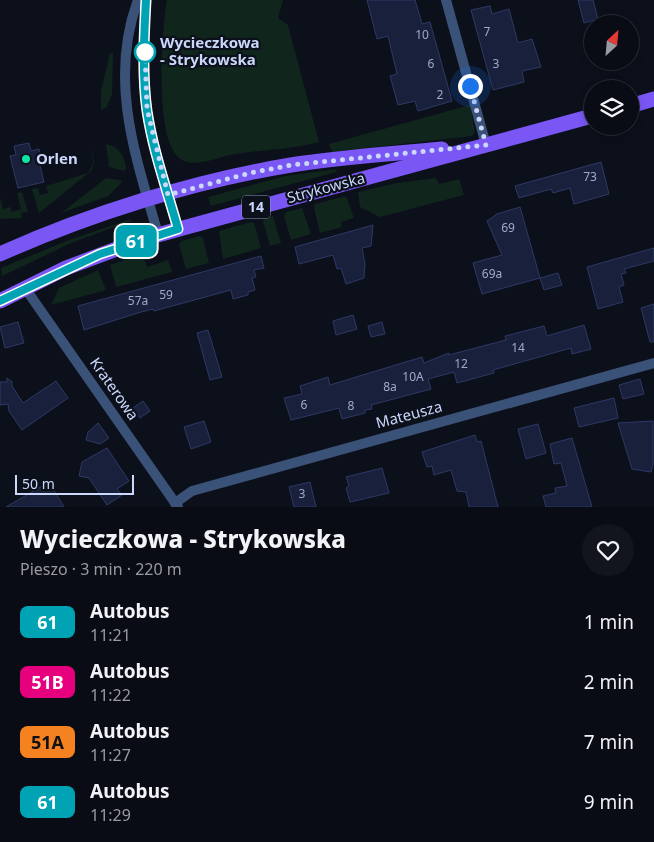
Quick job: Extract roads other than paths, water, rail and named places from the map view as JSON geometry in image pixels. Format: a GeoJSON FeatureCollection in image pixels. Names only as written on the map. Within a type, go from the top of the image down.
{"type":"FeatureCollection","features":[{"type":"Feature","properties":{"kind":"main road"},"geometry":{"type":"LineString","coordinates":[[639,103],[654,99]]}},
{"type":"Feature","properties":{"kind":"main road","name":"Strykowska"},"geometry":{"type":"LineString","coordinates":[[0,301],[100,254],[158,234],[584,118]]}},
{"type":"Feature","properties":{"kind":"main road","name":"Strykowska"},"geometry":{"type":"LineString","coordinates":[[0,254],[60,229],[148,200],[250,173],[291,165],[486,145]]}},
{"type":"Feature","properties":{"kind":"street"},"geometry":{"type":"LineString","coordinates":[[138,0],[128,49],[124,87],[129,131],[158,234]]}},
{"type":"Feature","properties":{"kind":"street"},"geometry":{"type":"LineString","coordinates":[[146,0],[145,84],[147,109],[178,229]]}},
{"type":"Feature","properties":{"kind":"street"},"geometry":{"type":"LineString","coordinates":[[446,0],[486,145]]}},
{"type":"Feature","properties":{"kind":"street","name":"Kraterowa"},"geometry":{"type":"LineString","coordinates":[[25,288],[177,505]]}},
{"type":"Feature","properties":{"kind":"street","name":"Mateusza"},"geometry":{"type":"LineString","coordinates":[[177,505],[192,491],[654,363]]}},
{"type":"Feature","properties":{"kind":"place","name":"Wycieczkowa - Strykowska"},"geometry":{"type":"Point","coordinates":[145,52]}},
{"type":"Feature","properties":{"kind":"place","name":"Orlen"},"geometry":{"type":"Point","coordinates":[26,159]}}]}
